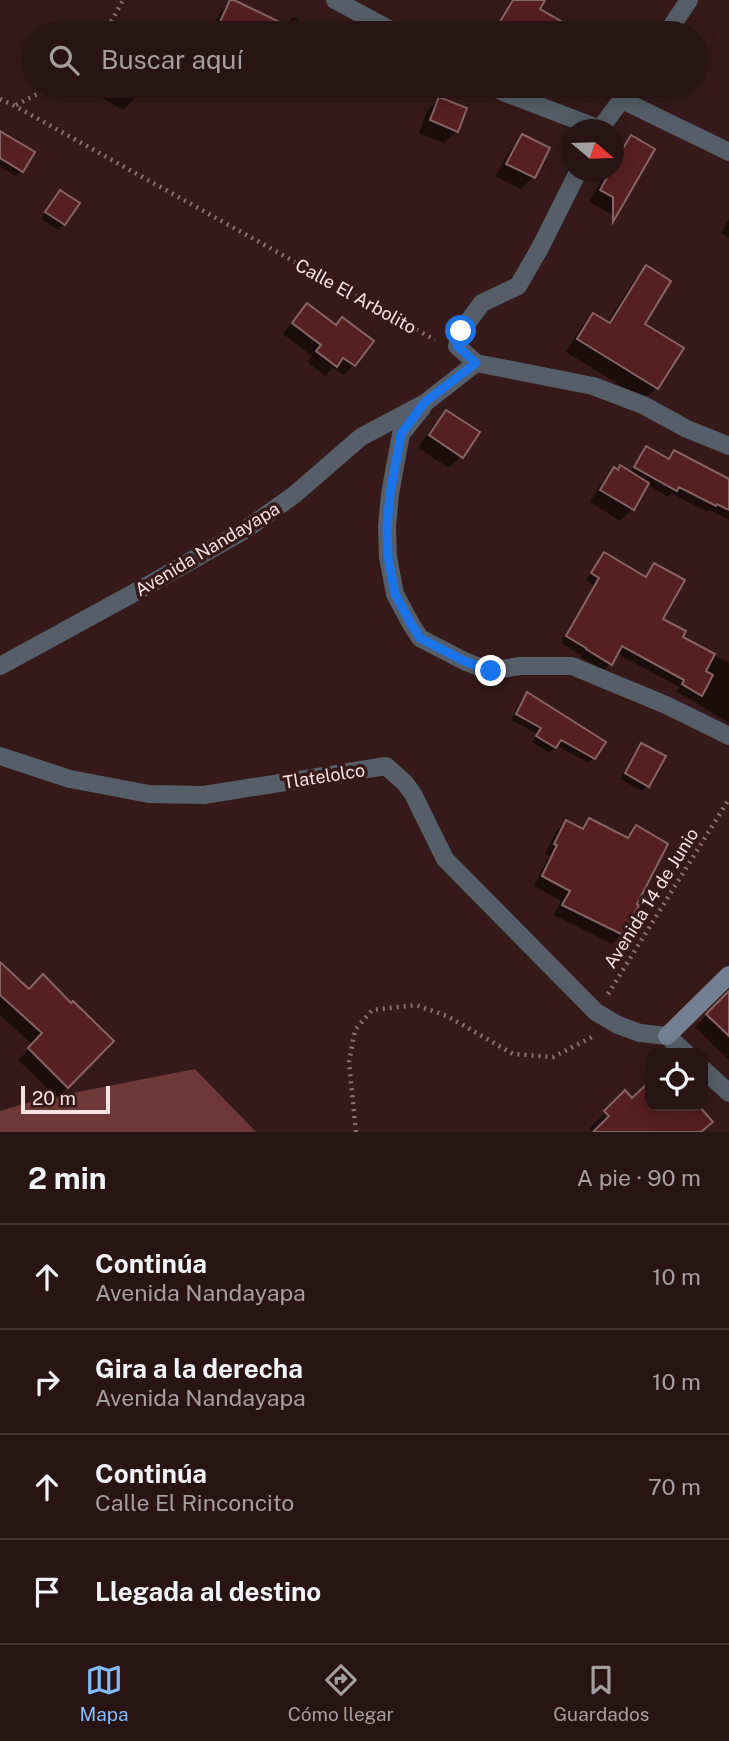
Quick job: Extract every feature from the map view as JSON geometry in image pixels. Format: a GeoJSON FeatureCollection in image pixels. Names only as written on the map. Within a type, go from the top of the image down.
{"type":"FeatureCollection","features":[{"type":"Feature","properties":{"kind":"street"},"geometry":{"type":"LineString","coordinates":[[335,0],[374,21]]}},
{"type":"Feature","properties":{"kind":"street"},"geometry":{"type":"LineString","coordinates":[[675,21],[689,0]]}},
{"type":"Feature","properties":{"kind":"street"},"geometry":{"type":"LineString","coordinates":[[519,98],[574,119]]}},
{"type":"Feature","properties":{"kind":"street"},"geometry":{"type":"LineString","coordinates":[[608,119],[623,98]]}},
{"type":"Feature","properties":{"kind":"street"},"geometry":{"type":"LineString","coordinates":[[636,98],[729,152]]}},
{"type":"Feature","properties":{"kind":"street"},"geometry":{"type":"LineString","coordinates":[[573,182],[518,286],[482,303],[461,331],[457,346],[476,363],[593,386],[643,405],[687,429],[729,446]]}},
{"type":"Feature","properties":{"kind":"street","name":"Avenida Nandayapa"},"geometry":{"type":"LineString","coordinates":[[0,666],[246,530],[294,495],[361,437],[425,402],[476,363]]}},
{"type":"Feature","properties":{"kind":"street"},"geometry":{"type":"LineString","coordinates":[[425,402],[401,434],[387,527],[388,557],[395,594],[420,638],[464,661],[491,671],[520,666],[572,666],[666,705],[729,736]]}},
{"type":"Feature","properties":{"kind":"street","name":"Tlatelolco"},"geometry":{"type":"LineString","coordinates":[[0,756],[70,779],[149,794],[204,795],[386,766],[413,794],[445,859],[596,1012],[618,1025],[640,1033],[667,1036]]}},
{"type":"Feature","properties":{"kind":"street"},"geometry":{"type":"LineString","coordinates":[[680,1048],[667,1036],[729,975]]}},
{"type":"Feature","properties":{"kind":"street"},"geometry":{"type":"LineString","coordinates":[[708,1074],[729,1093]]}},
{"type":"Feature","properties":{"kind":"path"},"geometry":{"type":"LineString","coordinates":[[112,21],[123,0]]}},
{"type":"Feature","properties":{"kind":"path"},"geometry":{"type":"LineString","coordinates":[[15,106],[30,98]]}},
{"type":"Feature","properties":{"kind":"path","name":"Calle El Arbolito"},"geometry":{"type":"LineString","coordinates":[[0,99],[440,342]]}},
{"type":"Feature","properties":{"kind":"path","name":"Avenida 14 de Junio"},"geometry":{"type":"LineString","coordinates":[[596,1012],[729,799]]}},
{"type":"Feature","properties":{"kind":"path"},"geometry":{"type":"LineString","coordinates":[[356,1132],[349,1062],[355,1030],[372,1010],[416,1005],[447,1016],[513,1054],[553,1057],[618,1025]]}},
{"type":"Feature","properties":{"kind":"shaded area"},"geometry":{"type":"Polygon","coordinates":[[[195,1069],[256,1132],[0,1132],[0,1111],[37,1100],[195,1069]]]}},
{"type":"Feature","properties":{"kind":"building"},"geometry":{"type":"Polygon","coordinates":[[[230,0],[234,0],[277,21],[220,21],[230,0]]]}},
{"type":"Feature","properties":{"kind":"building"},"geometry":{"type":"Polygon","coordinates":[[[513,0],[545,0],[540,9],[561,21],[500,21],[513,0]]]}},
{"type":"Feature","properties":{"kind":"building"},"geometry":{"type":"Polygon","coordinates":[[[439,98],[467,108],[458,132],[430,120],[439,98]]]}},
{"type":"Feature","properties":{"kind":"building"},"geometry":{"type":"Polygon","coordinates":[[[0,131],[35,152],[23,172],[0,158],[0,131]]]}},
{"type":"Feature","properties":{"kind":"building"},"geometry":{"type":"Polygon","coordinates":[[[522,134],[550,148],[535,178],[506,164],[522,134]]]}},
{"type":"Feature","properties":{"kind":"building"},"geometry":{"type":"Polygon","coordinates":[[[631,135],[655,149],[613,222],[613,197],[600,190],[604,182],[624,182],[624,147],[631,135]]]}},
{"type":"Feature","properties":{"kind":"building"},"geometry":{"type":"Polygon","coordinates":[[[60,190],[80,203],[65,225],[45,212],[60,190]]]}},
{"type":"Feature","properties":{"kind":"building"},"geometry":{"type":"Polygon","coordinates":[[[646,265],[671,281],[645,324],[684,348],[658,389],[577,339],[593,313],[610,323],[646,265]]]}},
{"type":"Feature","properties":{"kind":"building"},"geometry":{"type":"Polygon","coordinates":[[[307,303],[336,325],[342,317],[374,341],[355,366],[343,358],[337,367],[316,351],[321,345],[292,323],[307,303]]]}},
{"type":"Feature","properties":{"kind":"building"},"geometry":{"type":"Polygon","coordinates":[[[446,410],[480,432],[463,458],[429,435],[446,410]]]}},
{"type":"Feature","properties":{"kind":"building"},"geometry":{"type":"Polygon","coordinates":[[[646,446],[669,459],[674,450],[729,479],[729,510],[679,487],[677,491],[634,467],[646,446]]]}},
{"type":"Feature","properties":{"kind":"building"},"geometry":{"type":"Polygon","coordinates":[[[620,465],[649,483],[634,510],[600,490],[614,467],[618,470],[620,465]]]}},
{"type":"Feature","properties":{"kind":"building"},"geometry":{"type":"Polygon","coordinates":[[[604,552],[646,577],[654,563],[685,580],[663,619],[686,631],[683,637],[715,654],[706,671],[713,675],[702,696],[682,684],[684,680],[622,646],[612,665],[566,636],[599,578],[591,573],[604,552]]]}},
{"type":"Feature","properties":{"kind":"building"},"geometry":{"type":"Polygon","coordinates":[[[527,692],[606,742],[595,759],[561,740],[556,748],[536,736],[541,728],[516,714],[527,692]]]}},
{"type":"Feature","properties":{"kind":"building"},"geometry":{"type":"Polygon","coordinates":[[[641,743],[666,756],[649,787],[625,773],[641,743]]]}},
{"type":"Feature","properties":{"kind":"building"},"geometry":{"type":"Polygon","coordinates":[[[589,818],[628,838],[636,825],[668,844],[623,935],[562,905],[570,891],[542,876],[566,820],[583,829],[589,818]]]}},
{"type":"Feature","properties":{"kind":"building"},"geometry":{"type":"Polygon","coordinates":[[[0,962],[29,989],[43,974],[114,1041],[68,1088],[28,1048],[42,1033],[0,995],[0,962]]]}},
{"type":"Feature","properties":{"kind":"building"},"geometry":{"type":"Polygon","coordinates":[[[729,991],[729,1036],[706,1014],[729,991]]]}},
{"type":"Feature","properties":{"kind":"building"},"geometry":{"type":"Polygon","coordinates":[[[645,1086],[645,1111],[703,1111],[713,1122],[701,1132],[593,1132],[609,1116],[604,1111],[625,1090],[632,1098],[645,1086]]]}},
{"type":"Feature","properties":{"kind":"route"},"geometry":{"type":"LineString","coordinates":[[461,331],[457,346],[476,363],[425,402],[401,434],[390,494],[388,557],[395,594],[420,638],[464,661],[491,671]]}}]}
